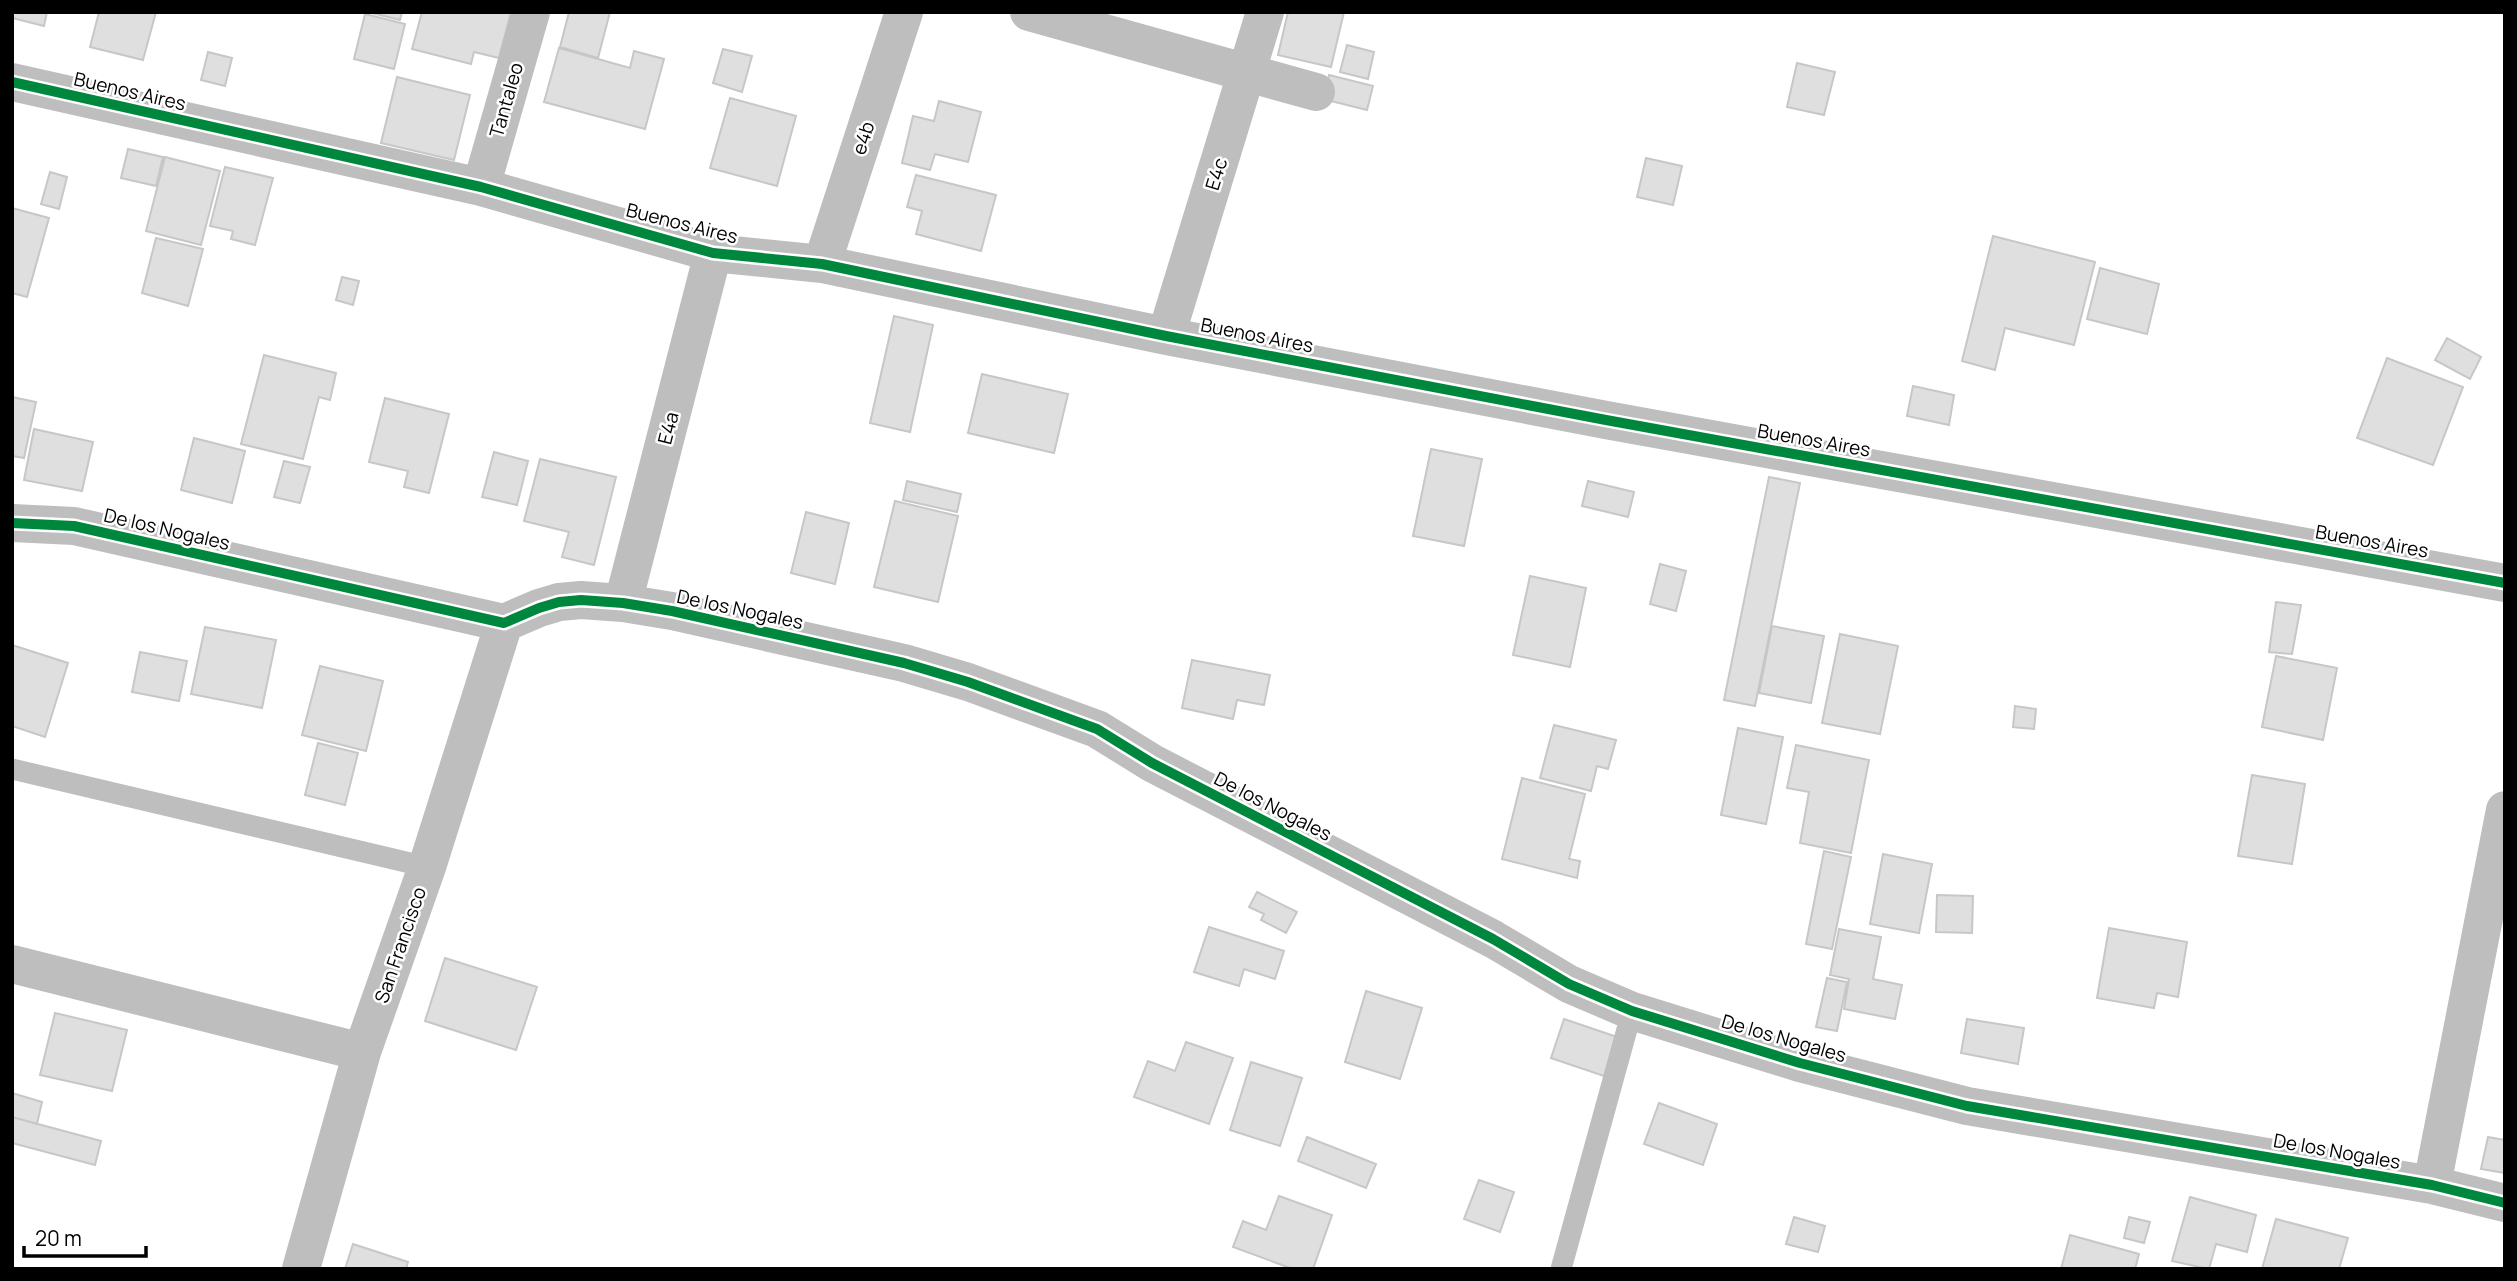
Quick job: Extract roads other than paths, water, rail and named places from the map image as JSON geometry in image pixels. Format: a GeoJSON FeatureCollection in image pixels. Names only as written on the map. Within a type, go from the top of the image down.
{"type":"FeatureCollection","features":[{"type":"Feature","properties":{"kind":"street","name":"Tantaleo"},"geometry":{"type":"LineString","coordinates":[[481,187],[531,12]]}},
{"type":"Feature","properties":{"kind":"street","name":"e4b"},"geometry":{"type":"LineString","coordinates":[[822,264],[904,12]]}},
{"type":"Feature","properties":{"kind":"street","name":"E4c"},"geometry":{"type":"LineString","coordinates":[[1166,336],[1265,12]]}},
{"type":"Feature","properties":{"kind":"street"},"geometry":{"type":"LineString","coordinates":[[1043,14],[1316,92]]}},
{"type":"Feature","properties":{"kind":"street","name":"Buenos Aires"},"geometry":{"type":"LineString","coordinates":[[12,82],[481,187],[713,253],[822,264],[1166,336],[1620,422],[2505,583]]}},
{"type":"Feature","properties":{"kind":"street","name":"E4a"},"geometry":{"type":"LineString","coordinates":[[623,603],[713,253]]}},
{"type":"Feature","properties":{"kind":"street","name":"De los Nogales"},"geometry":{"type":"LineString","coordinates":[[12,523],[74,526],[504,623],[559,602],[580,600],[623,603],[672,611],[904,663],[968,682],[1097,729],[1152,762],[1493,939],[1569,984],[1632,1010],[1800,1063],[1967,1106],[2432,1185],[2505,1203]]}},
{"type":"Feature","properties":{"kind":"street","name":"San Francisco"},"geometry":{"type":"LineString","coordinates":[[301,1269],[362,1052],[427,867],[504,623]]}},
{"type":"Feature","properties":{"kind":"street"},"geometry":{"type":"LineString","coordinates":[[2432,1185],[2505,810]]}},
{"type":"Feature","properties":{"kind":"street"},"geometry":{"type":"LineString","coordinates":[[12,964],[362,1052]]}},
{"type":"Feature","properties":{"kind":"lane"},"geometry":{"type":"LineString","coordinates":[[12,769],[427,867]]}},
{"type":"Feature","properties":{"kind":"lane"},"geometry":{"type":"LineString","coordinates":[[1561,1269],[1632,1010]]}}]}
